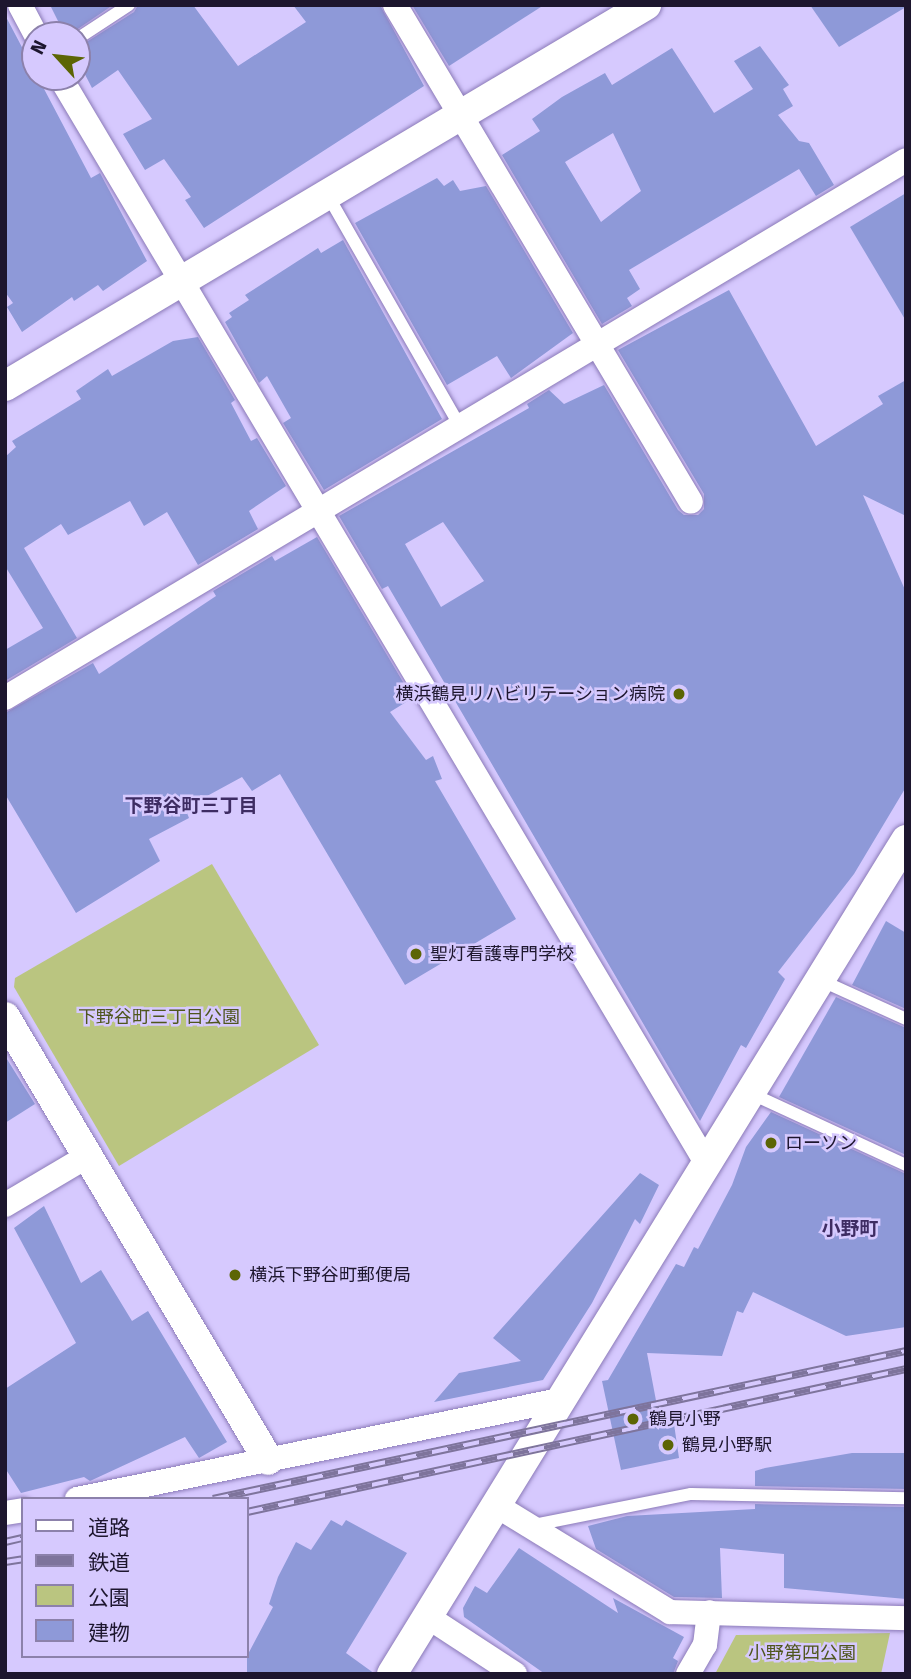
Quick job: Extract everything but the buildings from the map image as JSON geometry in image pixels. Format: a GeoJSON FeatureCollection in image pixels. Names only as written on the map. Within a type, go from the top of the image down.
{"type":"FeatureCollection","features":[{"type":"Feature","properties":{"kind":"street"},"geometry":{"type":"LineString","coordinates":[[20,5],[29,21]]}},
{"type":"Feature","properties":{"kind":"street"},"geometry":{"type":"LineString","coordinates":[[395,5],[594,345],[691,502]]}},
{"type":"Feature","properties":{"kind":"street"},"geometry":{"type":"LineString","coordinates":[[5,386],[646,5]]}},
{"type":"Feature","properties":{"kind":"street"},"geometry":{"type":"LineString","coordinates":[[68,91],[707,1164]]}},
{"type":"Feature","properties":{"kind":"street"},"geometry":{"type":"LineString","coordinates":[[5,698],[906,160]]}},
{"type":"Feature","properties":{"kind":"street"},"geometry":{"type":"LineString","coordinates":[[392,1674],[820,980],[895,873],[906,840]]}},
{"type":"Feature","properties":{"kind":"street"},"geometry":{"type":"LineString","coordinates":[[5,1017],[268,1460]]}},
{"type":"Feature","properties":{"kind":"street"},"geometry":{"type":"LineString","coordinates":[[5,1206],[88,1156]]}},
{"type":"Feature","properties":{"kind":"street"},"geometry":{"type":"LineString","coordinates":[[87,1497],[562,1400]]}},
{"type":"Feature","properties":{"kind":"street"},"geometry":{"type":"LineString","coordinates":[[497,1506],[670,1612],[906,1618]]}},
{"type":"Feature","properties":{"kind":"street"},"geometry":{"type":"LineString","coordinates":[[688,1674],[705,1644],[709,1612]]}},
{"type":"Feature","properties":{"kind":"street"},"geometry":{"type":"LineString","coordinates":[[428,1618],[515,1674]]}},
{"type":"Feature","properties":{"kind":"lane"},"geometry":{"type":"LineString","coordinates":[[91,30],[129,5]]}},
{"type":"Feature","properties":{"kind":"lane"},"geometry":{"type":"LineString","coordinates":[[327,193],[460,426]]}},
{"type":"Feature","properties":{"kind":"lane"},"geometry":{"type":"LineString","coordinates":[[820,980],[906,1019]]}},
{"type":"Feature","properties":{"kind":"lane"},"geometry":{"type":"LineString","coordinates":[[750,1093],[906,1165]]}},
{"type":"Feature","properties":{"kind":"lane"},"geometry":{"type":"LineString","coordinates":[[530,1526],[691,1494],[906,1498]]}},
{"type":"Feature","properties":{"kind":"green space","name":"下野谷町三丁目公園"},"geometry":{"type":"Polygon","coordinates":[[[212,864],[319,1045],[119,1166],[14,987],[15,978],[212,864]]]}},
{"type":"Feature","properties":{"kind":"green space","name":"小野第四公園"},"geometry":{"type":"Polygon","coordinates":[[[890,1633],[881,1674],[715,1674],[736,1635],[890,1633]]]}},
{"type":"Feature","properties":{"kind":"railway"},"geometry":{"type":"LineString","coordinates":[[222,1497],[906,1351]]}},
{"type":"Feature","properties":{"kind":"railway"},"geometry":{"type":"LineString","coordinates":[[248,1512],[906,1369]]}},
{"type":"Feature","properties":{"kind":"railway"},"geometry":{"type":"LineString","coordinates":[[5,1542],[21,1538]]}},
{"type":"Feature","properties":{"kind":"railway"},"geometry":{"type":"LineString","coordinates":[[5,1562],[21,1559]]}},
{"type":"Feature","properties":{"kind":"place","name":"横浜鶴見リハビリテーション病院"},"geometry":{"type":"Point","coordinates":[679,694]}},
{"type":"Feature","properties":{"kind":"place","name":"聖灯看護専門学校"},"geometry":{"type":"Point","coordinates":[416,954]}},
{"type":"Feature","properties":{"kind":"place","name":"ローソン"},"geometry":{"type":"Point","coordinates":[771,1143]}},
{"type":"Feature","properties":{"kind":"place","name":"横浜下野谷町郵便局"},"geometry":{"type":"Point","coordinates":[235,1275]}},
{"type":"Feature","properties":{"kind":"place","name":"鶴見小野"},"geometry":{"type":"Point","coordinates":[633,1419]}},
{"type":"Feature","properties":{"kind":"place","name":"鶴見小野駅"},"geometry":{"type":"Point","coordinates":[668,1445]}},
{"type":"Feature","properties":{"kind":"district","name":"下野谷町三丁目"},"geometry":{"type":"Point","coordinates":[191,806]}},
{"type":"Feature","properties":{"kind":"district","name":"小野町"},"geometry":{"type":"Point","coordinates":[850,1229]}}]}
